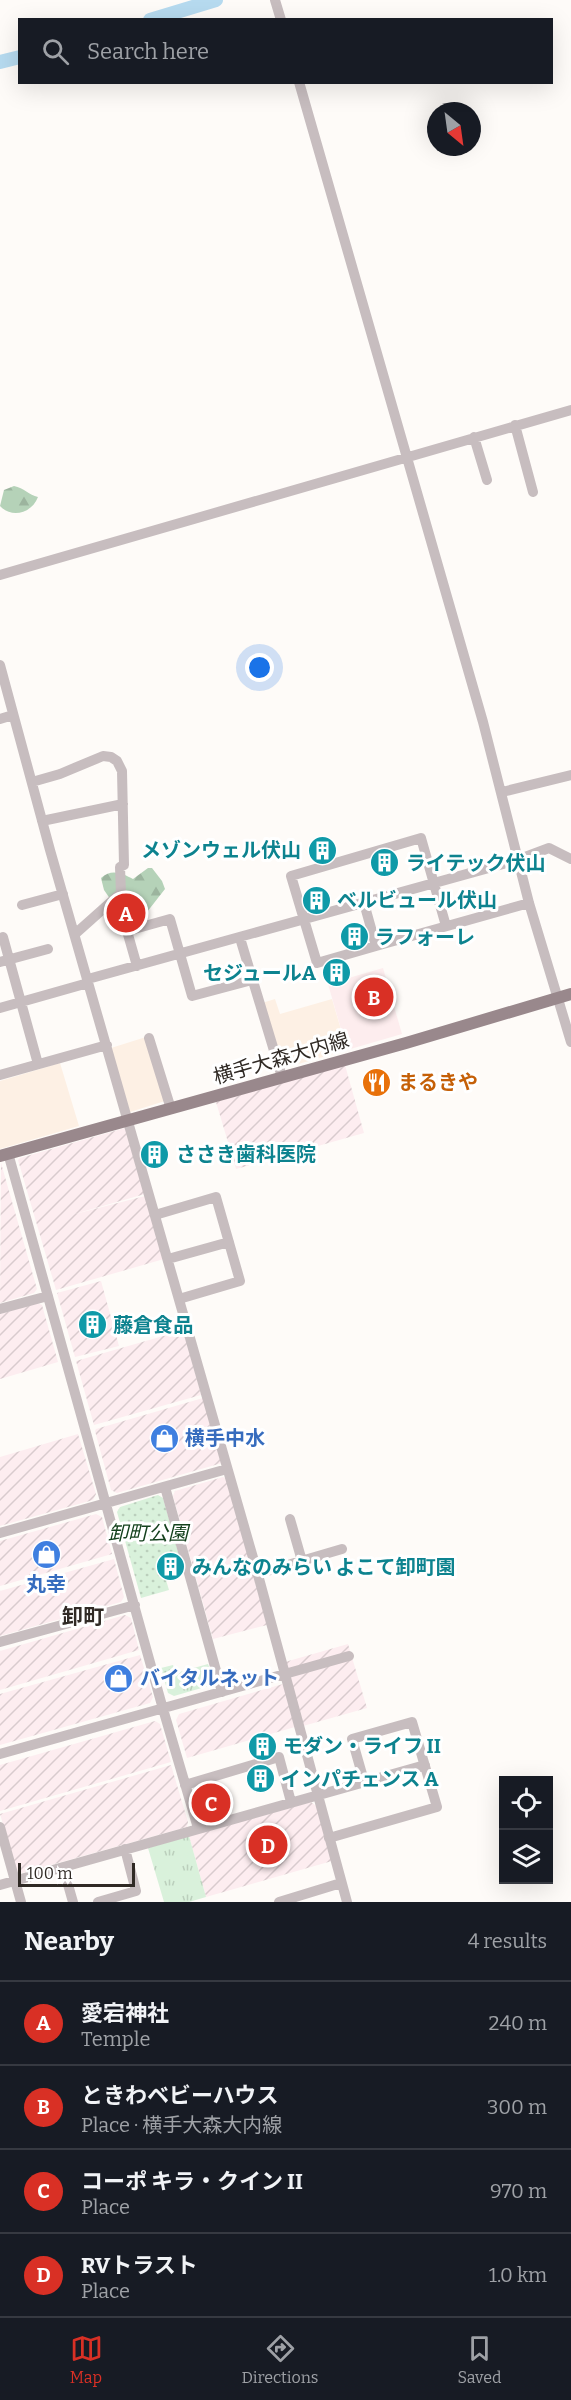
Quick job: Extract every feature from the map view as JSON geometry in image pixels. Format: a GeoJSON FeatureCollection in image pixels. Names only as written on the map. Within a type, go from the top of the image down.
{"type":"FeatureCollection","features":[{"type":"Feature","properties":{"kind":"main road","name":"横手大森大内線"},"geometry":{"type":"LineString","coordinates":[[4,1155],[571,994]]}},
{"type":"Feature","properties":{"kind":"street"},"geometry":{"type":"LineString","coordinates":[[275,0],[280,18]]}},
{"type":"Feature","properties":{"kind":"street"},"geometry":{"type":"LineString","coordinates":[[300,84],[502,792],[529,903],[571,1042]]}},
{"type":"Feature","properties":{"kind":"street"},"geometry":{"type":"LineString","coordinates":[[0,575],[571,410]]}},
{"type":"Feature","properties":{"kind":"street"},"geometry":{"type":"LineString","coordinates":[[515,425],[533,492]]}},
{"type":"Feature","properties":{"kind":"street"},"geometry":{"type":"LineString","coordinates":[[474,437],[487,480]]}},
{"type":"Feature","properties":{"kind":"street"},"geometry":{"type":"LineString","coordinates":[[0,665],[42,821],[257,1574],[347,1902]]}},
{"type":"Feature","properties":{"kind":"street"},"geometry":{"type":"LineString","coordinates":[[0,719],[14,715]]}},
{"type":"Feature","properties":{"kind":"street"},"geometry":{"type":"LineString","coordinates":[[32,782],[60,774],[103,756],[117,761],[122,771],[124,865],[120,867],[121,892],[75,934]]}},
{"type":"Feature","properties":{"kind":"street"},"geometry":{"type":"LineString","coordinates":[[502,792],[571,775]]}},
{"type":"Feature","properties":{"kind":"street"},"geometry":{"type":"LineString","coordinates":[[42,821],[123,804]]}},
{"type":"Feature","properties":{"kind":"street"},"geometry":{"type":"LineString","coordinates":[[446,926],[421,838],[291,876],[317,963],[529,903]]}},
{"type":"Feature","properties":{"kind":"street"},"geometry":{"type":"LineString","coordinates":[[0,1008],[137,966],[517,860],[549,848],[571,860]]}},
{"type":"Feature","properties":{"kind":"street"},"geometry":{"type":"LineString","coordinates":[[22,905],[63,894]]}},
{"type":"Feature","properties":{"kind":"street"},"geometry":{"type":"LineString","coordinates":[[364,903],[376,946]]}},
{"type":"Feature","properties":{"kind":"street"},"geometry":{"type":"LineString","coordinates":[[137,966],[127,931],[170,919],[192,996],[252,980]]}},
{"type":"Feature","properties":{"kind":"street"},"geometry":{"type":"LineString","coordinates":[[3,937],[5,961],[21,1002],[39,1064]]}},
{"type":"Feature","properties":{"kind":"street"},"geometry":{"type":"LineString","coordinates":[[240,938],[282,1077]]}},
{"type":"Feature","properties":{"kind":"street"},"geometry":{"type":"LineString","coordinates":[[5,961],[48,949]]}},
{"type":"Feature","properties":{"kind":"street"},"geometry":{"type":"LineString","coordinates":[[149,1038],[171,1109]]}},
{"type":"Feature","properties":{"kind":"street"},"geometry":{"type":"LineString","coordinates":[[0,1075],[106,1045]]}},
{"type":"Feature","properties":{"kind":"street"},"geometry":{"type":"LineString","coordinates":[[4,1155],[48,1296],[198,1828]]}},
{"type":"Feature","properties":{"kind":"street"},"geometry":{"type":"LineString","coordinates":[[155,1215],[216,1197],[229,1242],[240,1281],[179,1299]]}},
{"type":"Feature","properties":{"kind":"street"},"geometry":{"type":"LineString","coordinates":[[168,1259],[229,1242]]}},
{"type":"Feature","properties":{"kind":"street"},"geometry":{"type":"LineString","coordinates":[[0,1309],[48,1296]]}},
{"type":"Feature","properties":{"kind":"street"},"geometry":{"type":"LineString","coordinates":[[0,1533],[227,1469]]}},
{"type":"Feature","properties":{"kind":"street"},"geometry":{"type":"LineString","coordinates":[[165,1487],[222,1692]]}},
{"type":"Feature","properties":{"kind":"street"},"geometry":{"type":"LineString","coordinates":[[290,1519],[303,1561]]}},
{"type":"Feature","properties":{"kind":"street"},"geometry":{"type":"LineString","coordinates":[[257,1574],[342,1550]]}},
{"type":"Feature","properties":{"kind":"street"},"geometry":{"type":"LineString","coordinates":[[0,1642],[135,1605]]}},
{"type":"Feature","properties":{"kind":"street"},"geometry":{"type":"LineString","coordinates":[[0,1754],[349,1656]]}},
{"type":"Feature","properties":{"kind":"street"},"geometry":{"type":"LineString","coordinates":[[329,1838],[436,1808],[412,1722],[352,1739],[364,1781]]}},
{"type":"Feature","properties":{"kind":"street"},"geometry":{"type":"LineString","coordinates":[[185,1785],[279,1757],[291,1802]]}},
{"type":"Feature","properties":{"kind":"street"},"geometry":{"type":"LineString","coordinates":[[0,1885],[424,1765]]}},
{"type":"Feature","properties":{"kind":"street"},"geometry":{"type":"LineString","coordinates":[[0,1827],[21,1902]]}},
{"type":"Feature","properties":{"kind":"street"},"geometry":{"type":"LineString","coordinates":[[98,1902],[136,1892],[125,1849]]}},
{"type":"Feature","properties":{"kind":"street"},"geometry":{"type":"LineString","coordinates":[[63,1867],[73,1902]]}},
{"type":"Feature","properties":{"kind":"street"},"geometry":{"type":"LineString","coordinates":[[279,1902],[341,1884]]}},
{"type":"Feature","properties":{"kind":"shaded area"},"geometry":{"type":"Polygon","coordinates":[[[383,968],[402,1034],[347,1050],[328,984],[383,968]]]}},
{"type":"Feature","properties":{"kind":"shaded area"},"geometry":{"type":"Polygon","coordinates":[[[275,999],[280,1014],[332,999],[347,1050],[281,1069],[262,1003],[275,999]]]}},
{"type":"Feature","properties":{"kind":"shaded area"},"geometry":{"type":"Polygon","coordinates":[[[146,1037],[165,1101],[130,1112],[111,1048],[146,1037]]]}},
{"type":"Feature","properties":{"kind":"shaded area"},"geometry":{"type":"Polygon","coordinates":[[[60,1063],[79,1126],[0,1149],[0,1081],[60,1063]]]}},
{"type":"Feature","properties":{"kind":"shaded area"},"geometry":{"type":"Polygon","coordinates":[[[345,1065],[364,1133],[236,1169],[216,1102],[345,1065]]]}},
{"type":"Feature","properties":{"kind":"shaded area"},"geometry":{"type":"Polygon","coordinates":[[[125,1128],[145,1194],[71,1215],[145,1196],[164,1259],[56,1290],[18,1160],[125,1128]]]}},
{"type":"Feature","properties":{"kind":"shaded area"},"geometry":{"type":"Polygon","coordinates":[[[1,1163],[37,1289],[34,1293],[0,1303],[1,1163]]]}},
{"type":"Feature","properties":{"kind":"shaded area"},"geometry":{"type":"Polygon","coordinates":[[[101,1281],[119,1346],[75,1357],[57,1293],[101,1281]]]}},
{"type":"Feature","properties":{"kind":"shaded area"},"geometry":{"type":"Polygon","coordinates":[[[37,1303],[42,1305],[58,1362],[0,1379],[0,1314],[37,1303]]]}},
{"type":"Feature","properties":{"kind":"shaded area"},"geometry":{"type":"Polygon","coordinates":[[[184,1330],[201,1395],[94,1425],[76,1361],[184,1330]]]}},
{"type":"Feature","properties":{"kind":"shaded area"},"geometry":{"type":"Polygon","coordinates":[[[203,1398],[222,1463],[117,1493],[111,1490],[96,1429],[203,1398]]]}},
{"type":"Feature","properties":{"kind":"shaded area"},"geometry":{"type":"Polygon","coordinates":[[[78,1434],[96,1494],[93,1500],[0,1526],[0,1457],[78,1434]]]}},
{"type":"Feature","properties":{"kind":"shaded area"},"geometry":{"type":"Polygon","coordinates":[[[223,1477],[227,1479],[267,1625],[213,1639],[173,1496],[175,1491],[223,1477]]]}},
{"type":"Feature","properties":{"kind":"shaded area","name":"丸幸"},"geometry":{"type":"Polygon","coordinates":[[[96,1514],[102,1517],[112,1554],[0,1586],[0,1541],[96,1514]]]}},
{"type":"Feature","properties":{"kind":"shaded area"},"geometry":{"type":"Polygon","coordinates":[[[114,1559],[124,1597],[121,1602],[0,1636],[0,1591],[114,1559]]]}},
{"type":"Feature","properties":{"kind":"shaded area"},"geometry":{"type":"Polygon","coordinates":[[[125,1615],[131,1618],[139,1650],[0,1690],[0,1651],[125,1615]]]}},
{"type":"Feature","properties":{"kind":"shaded area"},"geometry":{"type":"Polygon","coordinates":[[[348,1644],[367,1708],[303,1726],[285,1662],[348,1644]]]}},
{"type":"Feature","properties":{"kind":"shaded area"},"geometry":{"type":"Polygon","coordinates":[[[140,1655],[153,1697],[150,1703],[0,1745],[0,1694],[140,1655]]]}},
{"type":"Feature","properties":{"kind":"shaded area"},"geometry":{"type":"Polygon","coordinates":[[[283,1684],[295,1727],[187,1758],[176,1720],[179,1714],[283,1684]]]}},
{"type":"Feature","properties":{"kind":"shaded area"},"geometry":{"type":"Polygon","coordinates":[[[155,1721],[160,1724],[171,1762],[0,1811],[0,1765],[155,1721]]]}},
{"type":"Feature","properties":{"kind":"shaded area"},"geometry":{"type":"Polygon","coordinates":[[[171,1765],[188,1822],[187,1827],[22,1873],[17,1871],[0,1814],[171,1765]]]}},
{"type":"Feature","properties":{"kind":"shaded area"},"geometry":{"type":"Polygon","coordinates":[[[311,1802],[316,1806],[332,1861],[206,1897],[189,1836],[311,1802]]]}},
{"type":"Feature","properties":{"kind":"green space"},"geometry":{"type":"Polygon","coordinates":[[[14,486],[38,497],[27,510],[16,513],[0,506],[4,490],[14,486]]]}},
{"type":"Feature","properties":{"kind":"green space"},"geometry":{"type":"Polygon","coordinates":[[[148,868],[152,868],[165,889],[147,912],[142,925],[119,926],[112,916],[115,906],[104,890],[101,878],[113,873],[133,879],[148,868]]]}},
{"type":"Feature","properties":{"kind":"green space","name":"卸町公園"},"geometry":{"type":"Polygon","coordinates":[[[158,1495],[163,1498],[179,1555],[160,1560],[169,1590],[141,1598],[117,1512],[120,1507],[158,1495]]]}},
{"type":"Feature","properties":{"kind":"green space"},"geometry":{"type":"Polygon","coordinates":[[[208,1664],[214,1681],[212,1685],[174,1696],[168,1693],[161,1668],[173,1665],[176,1673],[208,1664]]]}},
{"type":"Feature","properties":{"kind":"green space"},"geometry":{"type":"Polygon","coordinates":[[[189,1836],[206,1897],[189,1902],[164,1902],[148,1848],[189,1836]]]}},
{"type":"Feature","properties":{"kind":"waterway"},"geometry":{"type":"LineString","coordinates":[[157,18],[216,0]]}},
{"type":"Feature","properties":{"kind":"waterway"},"geometry":{"type":"LineString","coordinates":[[0,62],[18,58]]}},
{"type":"Feature","properties":{"kind":"place","name":"メゾンウェル伏山"},"geometry":{"type":"Point","coordinates":[322,850]}},
{"type":"Feature","properties":{"kind":"place","name":"ライテック伏山"},"geometry":{"type":"Point","coordinates":[385,863]}},
{"type":"Feature","properties":{"kind":"place","name":"ベルビュール伏山"},"geometry":{"type":"Point","coordinates":[316,900]}},
{"type":"Feature","properties":{"kind":"place","name":"愛宕神社"},"geometry":{"type":"Point","coordinates":[126,913]}},
{"type":"Feature","properties":{"kind":"place","name":"ラフォーレ"},"geometry":{"type":"Point","coordinates":[354,937]}},
{"type":"Feature","properties":{"kind":"place","name":"セジュールA"},"geometry":{"type":"Point","coordinates":[337,973]}},
{"type":"Feature","properties":{"kind":"place","name":"ときわベビーハウス"},"geometry":{"type":"Point","coordinates":[374,997]}},
{"type":"Feature","properties":{"kind":"place","name":"まるきや"},"geometry":{"type":"Point","coordinates":[377,1082]}},
{"type":"Feature","properties":{"kind":"place","name":"ささき歯科医院"},"geometry":{"type":"Point","coordinates":[155,1154]}},
{"type":"Feature","properties":{"kind":"place","name":"藤倉食品"},"geometry":{"type":"Point","coordinates":[92,1325]}},
{"type":"Feature","properties":{"kind":"place","name":"横手中水"},"geometry":{"type":"Point","coordinates":[164,1438]}},
{"type":"Feature","properties":{"kind":"place","name":"丸幸"},"geometry":{"type":"Point","coordinates":[46,1554]}},
{"type":"Feature","properties":{"kind":"place","name":"みんなのみらい よこて卸町園"},"geometry":{"type":"Point","coordinates":[171,1567]}},
{"type":"Feature","properties":{"kind":"place","name":"バイタルネット"},"geometry":{"type":"Point","coordinates":[119,1678]}},
{"type":"Feature","properties":{"kind":"place","name":"モダン・ライフ II"},"geometry":{"type":"Point","coordinates":[262,1746]}},
{"type":"Feature","properties":{"kind":"place","name":"インパチェンス A"},"geometry":{"type":"Point","coordinates":[260,1779]}},
{"type":"Feature","properties":{"kind":"place","name":"コーポ キラ・クイン II"},"geometry":{"type":"Point","coordinates":[211,1803]}},
{"type":"Feature","properties":{"kind":"place","name":"RVトラスト"},"geometry":{"type":"Point","coordinates":[268,1845]}},
{"type":"Feature","properties":{"kind":"district","name":"卸町"},"geometry":{"type":"Point","coordinates":[83,1617]}}]}
